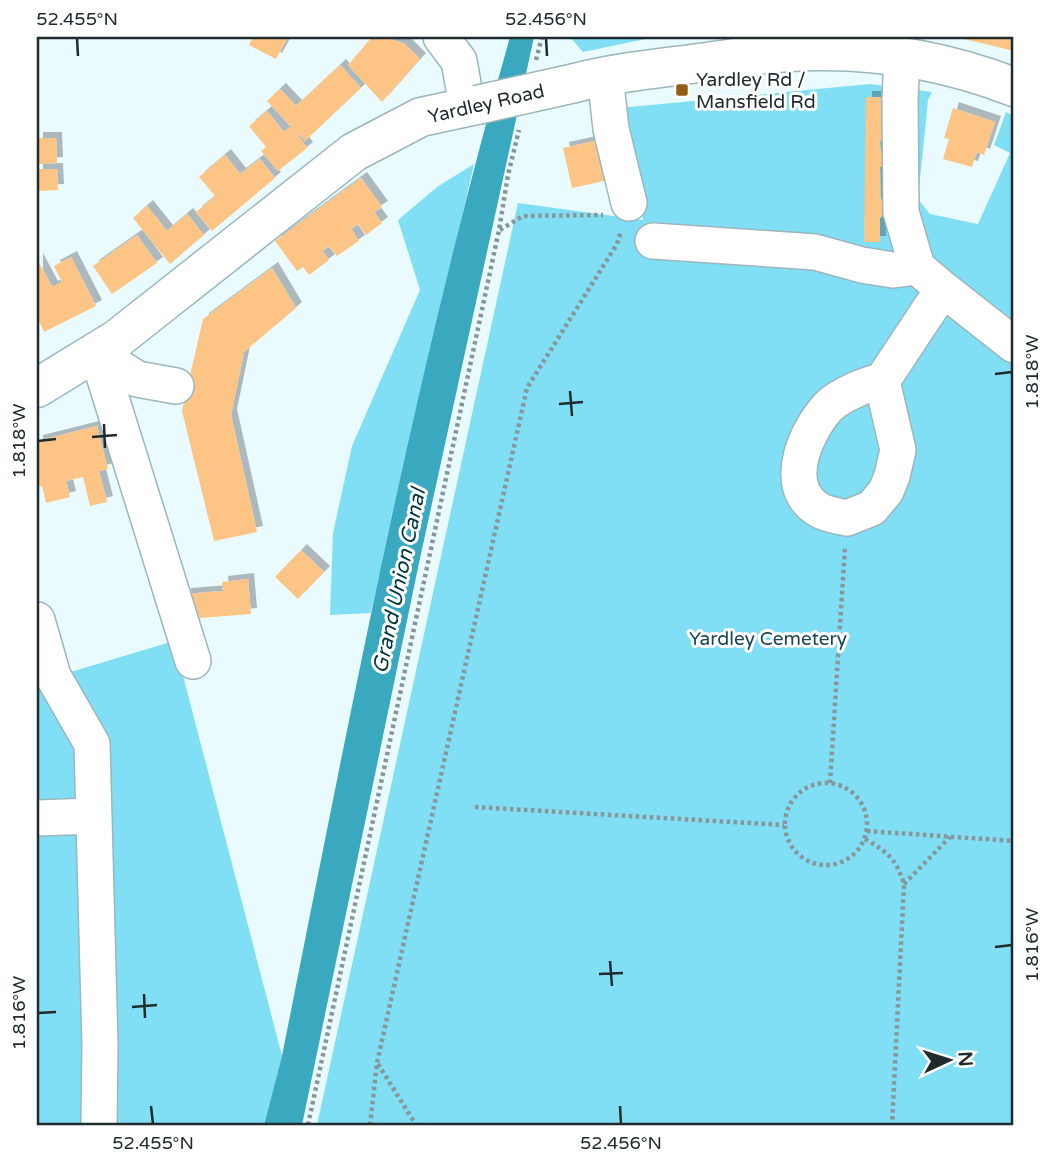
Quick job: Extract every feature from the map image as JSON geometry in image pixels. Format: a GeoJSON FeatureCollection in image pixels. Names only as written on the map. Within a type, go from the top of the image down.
{"type":"FeatureCollection","features":[{"type":"Feature","properties":{"kind":"main road","name":"Yardley Road"},"geometry":{"type":"LineString","coordinates":[[37,388],[97,353],[145,318],[354,152],[421,117],[590,79],[766,54],[824,51],[887,49],[986,76],[1014,87]]}},
{"type":"Feature","properties":{"kind":"street"},"geometry":{"type":"LineString","coordinates":[[441,37],[460,61],[472,106]]}},
{"type":"Feature","properties":{"kind":"street"},"geometry":{"type":"LineString","coordinates":[[887,49],[900,99],[901,212],[917,267],[1014,345]]}},
{"type":"Feature","properties":{"kind":"street"},"geometry":{"type":"LineString","coordinates":[[590,79],[611,129],[629,203]]}},
{"type":"Feature","properties":{"kind":"street"},"geometry":{"type":"LineString","coordinates":[[653,241],[815,252],[893,270],[917,267]]}},
{"type":"Feature","properties":{"kind":"street"},"geometry":{"type":"LineString","coordinates":[[882,381],[867,383],[831,404],[815,423],[802,452],[798,474],[805,495],[815,507],[847,518],[872,508],[886,491],[898,450],[882,381],[943,289]]}},
{"type":"Feature","properties":{"kind":"street"},"geometry":{"type":"LineString","coordinates":[[97,353],[137,379],[176,386]]}},
{"type":"Feature","properties":{"kind":"street"},"geometry":{"type":"LineString","coordinates":[[97,353],[193,661]]}},
{"type":"Feature","properties":{"kind":"street"},"geometry":{"type":"LineString","coordinates":[[37,620],[53,676],[92,744],[100,1045],[99,1125]]}},
{"type":"Feature","properties":{"kind":"street"},"geometry":{"type":"LineString","coordinates":[[37,818],[94,816]]}},
{"type":"Feature","properties":{"kind":"path"},"geometry":{"type":"LineString","coordinates":[[536,62],[542,37]]}},
{"type":"Feature","properties":{"kind":"path"},"geometry":{"type":"LineString","coordinates":[[308,1125],[520,124]]}},
{"type":"Feature","properties":{"kind":"path"},"geometry":{"type":"LineString","coordinates":[[499,230],[523,216],[609,215],[629,203]]}},
{"type":"Feature","properties":{"kind":"path"},"geometry":{"type":"LineString","coordinates":[[370,1125],[377,1063],[527,387],[617,244],[629,203]]}},
{"type":"Feature","properties":{"kind":"path"},"geometry":{"type":"LineString","coordinates":[[830,783],[847,518]]}},
{"type":"Feature","properties":{"kind":"path"},"geometry":{"type":"LineString","coordinates":[[816,784],[843,786],[863,804],[867,817],[865,839],[858,852],[847,861],[833,865],[819,865],[806,860],[795,851],[787,839],[784,825],[793,799],[803,789],[816,784]]}},
{"type":"Feature","properties":{"kind":"path"},"geometry":{"type":"LineString","coordinates":[[475,807],[784,825]]}},
{"type":"Feature","properties":{"kind":"path"},"geometry":{"type":"LineString","coordinates":[[867,831],[1014,841]]}},
{"type":"Feature","properties":{"kind":"path"},"geometry":{"type":"LineString","coordinates":[[904,884],[950,837]]}},
{"type":"Feature","properties":{"kind":"path"},"geometry":{"type":"LineString","coordinates":[[865,839],[880,847],[897,862],[904,884],[892,1125]]}},
{"type":"Feature","properties":{"kind":"path"},"geometry":{"type":"LineString","coordinates":[[377,1063],[416,1125]]}},
{"type":"Feature","properties":{"kind":"green space"},"geometry":{"type":"Polygon","coordinates":[[[570,37],[655,37],[583,52],[570,37]]]}},
{"type":"Feature","properties":{"kind":"green space","name":"Yardley Cemetery"},"geometry":{"type":"Polygon","coordinates":[[[870,84],[932,92],[928,100],[918,199],[930,214],[978,224],[1010,153],[994,145],[1006,112],[1014,116],[1014,1125],[317,1125],[518,203],[643,220],[619,108],[870,84]]]}},
{"type":"Feature","properties":{"kind":"green space"},"geometry":{"type":"Polygon","coordinates":[[[474,164],[371,613],[330,615],[333,533],[352,446],[420,290],[398,220],[437,187],[474,164]]]}},
{"type":"Feature","properties":{"kind":"green space"},"geometry":{"type":"Polygon","coordinates":[[[174,641],[282,1056],[264,1125],[37,1125],[37,682],[174,641]]]}},
{"type":"Feature","properties":{"kind":"water","name":"Grand Union Canal"},"geometry":{"type":"Polygon","coordinates":[[[510,37],[534,37],[419,563],[302,1125],[264,1125],[282,1056],[359,672],[414,417],[476,163],[510,37]]]}},
{"type":"Feature","properties":{"kind":"building"},"geometry":{"type":"Polygon","coordinates":[[[253,37],[288,37],[276,59],[249,45],[253,37]]]}},
{"type":"Feature","properties":{"kind":"building"},"geometry":{"type":"Polygon","coordinates":[[[372,37],[385,37],[405,44],[420,59],[382,102],[348,65],[372,37]]]}},
{"type":"Feature","properties":{"kind":"building"},"geometry":{"type":"Polygon","coordinates":[[[1014,37],[1014,51],[960,38],[1014,37]]]}},
{"type":"Feature","properties":{"kind":"building"},"geometry":{"type":"Polygon","coordinates":[[[340,65],[361,88],[305,141],[267,101],[280,89],[296,106],[340,65]]]}},
{"type":"Feature","properties":{"kind":"building"},"geometry":{"type":"Polygon","coordinates":[[[866,97],[884,97],[886,141],[880,141],[881,151],[884,151],[884,166],[880,167],[881,199],[886,204],[886,213],[880,218],[880,242],[864,242],[866,97]]]}},
{"type":"Feature","properties":{"kind":"building"},"geometry":{"type":"Polygon","coordinates":[[[953,108],[995,122],[984,155],[977,152],[972,167],[943,159],[949,139],[944,138],[953,108]]]}},
{"type":"Feature","properties":{"kind":"building"},"geometry":{"type":"Polygon","coordinates":[[[267,111],[284,132],[291,126],[307,148],[278,171],[261,151],[266,147],[249,126],[267,111]]]}},
{"type":"Feature","properties":{"kind":"building"},"geometry":{"type":"Polygon","coordinates":[[[37,138],[56,138],[57,163],[37,164],[37,138]]]}},
{"type":"Feature","properties":{"kind":"building"},"geometry":{"type":"Polygon","coordinates":[[[604,139],[613,179],[572,188],[563,148],[604,139]]]}},
{"type":"Feature","properties":{"kind":"building"},"geometry":{"type":"Polygon","coordinates":[[[225,155],[240,174],[260,159],[275,178],[212,231],[196,212],[215,196],[199,177],[225,155]]]}},
{"type":"Feature","properties":{"kind":"building"},"geometry":{"type":"Polygon","coordinates":[[[37,169],[57,169],[58,190],[37,191],[37,169]]]}},
{"type":"Feature","properties":{"kind":"building"},"geometry":{"type":"Polygon","coordinates":[[[361,178],[382,207],[374,212],[382,223],[366,235],[358,224],[351,229],[359,241],[337,256],[329,246],[322,251],[329,260],[309,275],[303,267],[297,271],[275,241],[361,178]]]}},
{"type":"Feature","properties":{"kind":"building"},"geometry":{"type":"Polygon","coordinates":[[[147,206],[167,231],[187,214],[204,235],[170,264],[133,218],[147,206]]]}},
{"type":"Feature","properties":{"kind":"building"},"geometry":{"type":"Polygon","coordinates":[[[137,235],[157,263],[112,294],[93,266],[137,235]]]}},
{"type":"Feature","properties":{"kind":"building"},"geometry":{"type":"Polygon","coordinates":[[[71,257],[96,306],[44,332],[37,317],[37,259],[52,287],[62,282],[54,266],[71,257]]]}},
{"type":"Feature","properties":{"kind":"building"},"geometry":{"type":"Polygon","coordinates":[[[272,268],[296,308],[244,352],[231,415],[257,532],[214,541],[182,411],[203,319],[272,268]]]}},
{"type":"Feature","properties":{"kind":"building"},"geometry":{"type":"Polygon","coordinates":[[[97,426],[108,469],[99,471],[107,502],[90,506],[83,477],[66,481],[70,497],[46,503],[42,486],[37,487],[37,441],[97,426]]]}},
{"type":"Feature","properties":{"kind":"building"},"geometry":{"type":"Polygon","coordinates":[[[301,550],[324,572],[298,599],[275,577],[301,550]]]}},
{"type":"Feature","properties":{"kind":"building"},"geometry":{"type":"Polygon","coordinates":[[[248,579],[251,614],[187,619],[185,594],[223,591],[222,582],[248,579]]]}},
{"type":"Feature","properties":{"kind":"place","name":"Yardley Rd / Mansfield Rd"},"geometry":{"type":"Point","coordinates":[682,90]}}]}
